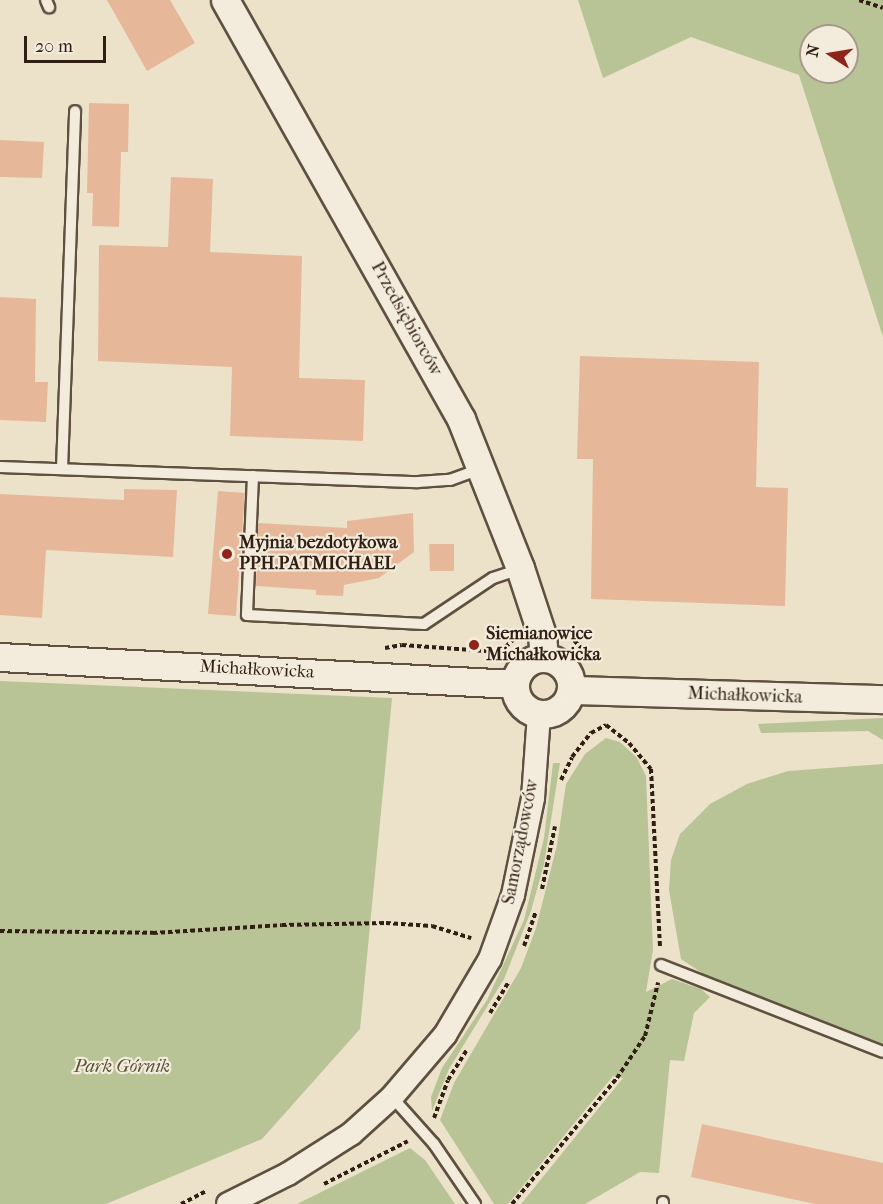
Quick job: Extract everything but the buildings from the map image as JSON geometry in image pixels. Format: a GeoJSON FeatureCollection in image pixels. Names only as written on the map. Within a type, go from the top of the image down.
{"type":"FeatureCollection","features":[{"type":"Feature","properties":{"kind":"street","name":"Przedsiębiorców"},"geometry":{"type":"LineString","coordinates":[[225,0],[461,419],[483,468],[520,568],[542,635],[544,657]]}},
{"type":"Feature","properties":{"kind":"street","name":"Michałkowicka"},"geometry":{"type":"LineString","coordinates":[[0,657],[514,684]]}},
{"type":"Feature","properties":{"kind":"street"},"geometry":{"type":"LineString","coordinates":[[544,657],[559,662],[566,670],[571,690],[560,708],[539,714],[520,702],[514,684],[520,669],[529,661],[544,657]]}},
{"type":"Feature","properties":{"kind":"street","name":"Michałkowicka"},"geometry":{"type":"LineString","coordinates":[[571,690],[883,699]]}},
{"type":"Feature","properties":{"kind":"street","name":"Samorządowców"},"geometry":{"type":"LineString","coordinates":[[223,1195],[314,1159],[392,1097],[445,1035],[477,984],[504,923],[520,867],[533,798],[539,714]]}},
{"type":"Feature","properties":{"kind":"lane"},"geometry":{"type":"LineString","coordinates":[[62,469],[75,111]]}},
{"type":"Feature","properties":{"kind":"lane"},"geometry":{"type":"LineString","coordinates":[[0,467],[418,482],[450,480],[483,468]]}},
{"type":"Feature","properties":{"kind":"lane"},"geometry":{"type":"LineString","coordinates":[[253,476],[247,615],[424,624],[493,579],[520,568]]}},
{"type":"Feature","properties":{"kind":"lane"},"geometry":{"type":"LineString","coordinates":[[661,965],[883,1052]]}},
{"type":"Feature","properties":{"kind":"lane"},"geometry":{"type":"LineString","coordinates":[[392,1097],[434,1143],[475,1204]]}},
{"type":"Feature","properties":{"kind":"path"},"geometry":{"type":"LineString","coordinates":[[859,0],[883,8]]}},
{"type":"Feature","properties":{"kind":"path"},"geometry":{"type":"LineString","coordinates":[[512,1204],[611,1086],[645,1036],[661,965],[651,769],[629,743],[606,725],[591,733],[572,757]]}},
{"type":"Feature","properties":{"kind":"path"},"geometry":{"type":"LineString","coordinates":[[0,931],[153,933],[282,924],[386,923],[432,926],[475,940]]}},
{"type":"Feature","properties":{"kind":"path"},"geometry":{"type":"LineString","coordinates":[[470,950],[478,934]]}},
{"type":"Feature","properties":{"kind":"path"},"geometry":{"type":"LineString","coordinates":[[181,1204],[223,1195]]}},
{"type":"Feature","properties":{"kind":"green space"},"geometry":{"type":"Polygon","coordinates":[[[578,0],[883,0],[883,337],[802,84],[859,84],[859,24],[799,24],[799,75],[691,37],[603,78],[578,0]]]}},
{"type":"Feature","properties":{"kind":"green space","name":"Park Górnik"},"geometry":{"type":"Polygon","coordinates":[[[0,681],[392,698],[360,1029],[262,1139],[106,1204],[0,1204],[0,681]]]}},
{"type":"Feature","properties":{"kind":"green space"},"geometry":{"type":"Polygon","coordinates":[[[883,718],[883,740],[868,731],[761,733],[758,724],[883,718]]]}},
{"type":"Feature","properties":{"kind":"green space"},"geometry":{"type":"Polygon","coordinates":[[[606,738],[620,742],[637,758],[646,776],[653,950],[646,992],[672,979],[701,989],[710,997],[694,1013],[684,1061],[670,1060],[659,1173],[640,1172],[585,1204],[521,1204],[623,1078],[613,1076],[508,1204],[494,1204],[440,1120],[454,1083],[521,968],[536,928],[557,845],[566,784],[585,754],[606,738]]]}},
{"type":"Feature","properties":{"kind":"green space"},"geometry":{"type":"Polygon","coordinates":[[[553,763],[560,763],[544,864],[531,911],[504,979],[449,1069],[432,1111],[431,1097],[442,1068],[487,1000],[524,920],[544,838],[553,763]]]}},
{"type":"Feature","properties":{"kind":"green space"},"geometry":{"type":"Polygon","coordinates":[[[883,764],[883,1044],[708,977],[681,959],[669,890],[671,860],[680,834],[710,804],[747,784],[788,771],[883,764]]]}},
{"type":"Feature","properties":{"kind":"green space"},"geometry":{"type":"Polygon","coordinates":[[[410,1148],[425,1160],[455,1204],[297,1204],[410,1148]]]}},
{"type":"Feature","properties":{"kind":"place","name":"Myjnia bezdotykowa PPH.PATMICHAEL"},"geometry":{"type":"Point","coordinates":[227,554]}},
{"type":"Feature","properties":{"kind":"place","name":"Siemianowice Michałkowicka"},"geometry":{"type":"Point","coordinates":[474,645]}}]}
